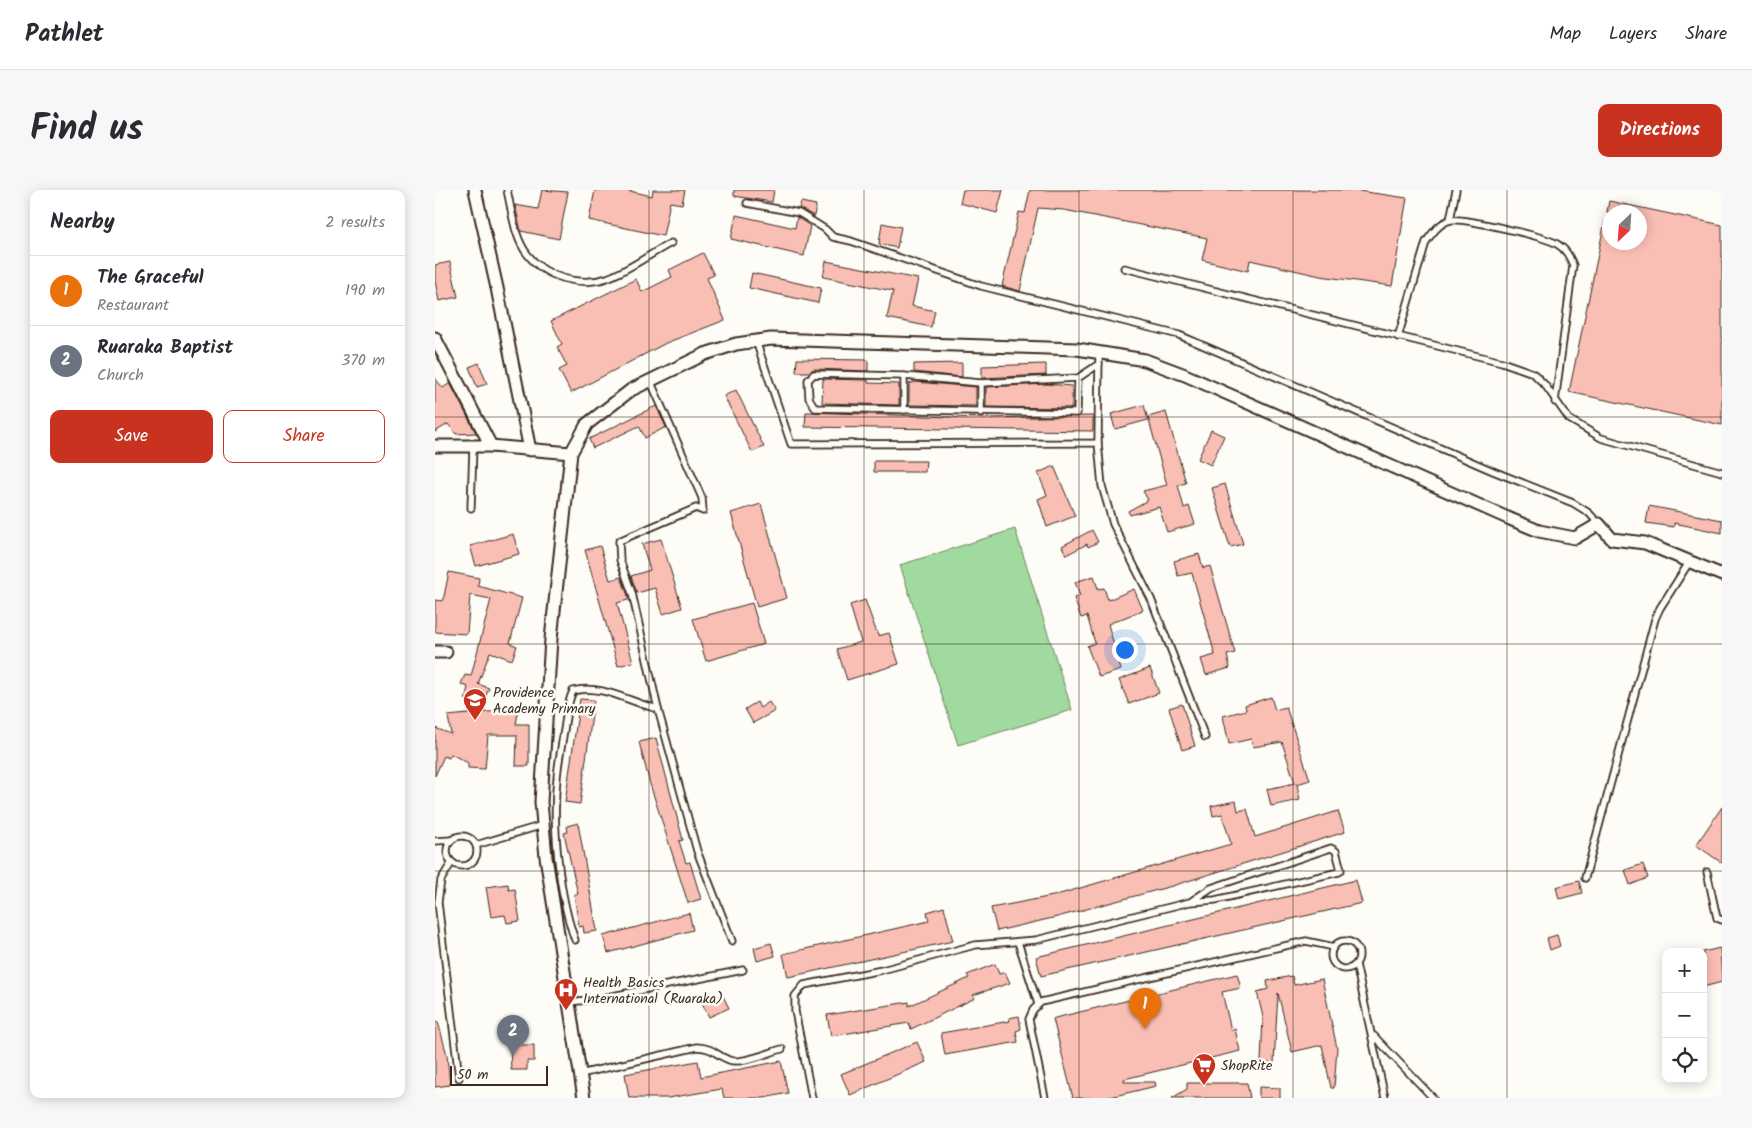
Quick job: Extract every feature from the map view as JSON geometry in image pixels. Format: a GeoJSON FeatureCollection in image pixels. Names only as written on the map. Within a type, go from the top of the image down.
{"type":"FeatureCollection","features":[{"type":"Feature","properties":{"kind":"street"},"geometry":{"type":"LineString","coordinates":[[475,190],[497,288],[529,450]]}},
{"type":"Feature","properties":{"kind":"street"},"geometry":{"type":"LineString","coordinates":[[435,338],[491,446]]}},
{"type":"Feature","properties":{"kind":"street"},"geometry":{"type":"LineString","coordinates":[[584,1098],[543,825],[544,743],[551,639],[571,453],[587,424],[631,390],[705,354],[736,344],[771,339],[1077,349],[1145,360],[1179,372],[1539,531],[1575,538],[1599,524],[1612,540],[1645,543],[1722,575]]}},
{"type":"Feature","properties":{"kind":"street"},"geometry":{"type":"LineString","coordinates":[[435,446],[491,446],[571,453]]}},
{"type":"Feature","properties":{"kind":"lane"},"geometry":{"type":"LineString","coordinates":[[507,190],[517,233],[527,255],[541,267],[562,279],[585,282],[607,278],[671,243]]}},
{"type":"Feature","properties":{"kind":"lane"},"geometry":{"type":"LineString","coordinates":[[1450,220],[1456,190]]}},
{"type":"Feature","properties":{"kind":"lane"},"geometry":{"type":"LineString","coordinates":[[747,203],[799,213],[825,229],[833,237],[851,241],[981,286],[1179,335],[1411,436],[1573,503],[1589,513],[1599,524]]}},
{"type":"Feature","properties":{"kind":"lane"},"geometry":{"type":"LineString","coordinates":[[1398,336],[1426,242],[1433,231],[1450,220],[1477,222],[1556,242],[1567,252],[1573,265],[1555,402]]}},
{"type":"Feature","properties":{"kind":"lane"},"geometry":{"type":"LineString","coordinates":[[1124,268],[1502,362],[1533,373],[1545,385],[1555,402],[1569,419],[1601,438],[1722,472]]}},
{"type":"Feature","properties":{"kind":"lane"},"geometry":{"type":"LineString","coordinates":[[756,341],[791,444],[1098,443]]}},
{"type":"Feature","properties":{"kind":"lane"},"geometry":{"type":"LineString","coordinates":[[1099,352],[1098,443],[1102,486],[1113,524],[1151,599],[1205,737]]}},
{"type":"Feature","properties":{"kind":"lane"},"geometry":{"type":"LineString","coordinates":[[1078,378],[1077,413],[815,408],[809,398],[808,380],[814,374],[904,376],[981,383],[1078,378],[1099,364]]}},
{"type":"Feature","properties":{"kind":"lane"},"geometry":{"type":"LineString","coordinates":[[904,376],[904,410]]}},
{"type":"Feature","properties":{"kind":"lane"},"geometry":{"type":"LineString","coordinates":[[650,380],[699,490],[703,511],[696,508],[619,541],[620,560],[632,593],[658,709],[697,851],[732,941]]}},
{"type":"Feature","properties":{"kind":"lane"},"geometry":{"type":"LineString","coordinates":[[981,383],[981,412]]}},
{"type":"Feature","properties":{"kind":"lane"},"geometry":{"type":"LineString","coordinates":[[471,508],[473,447]]}},
{"type":"Feature","properties":{"kind":"lane"},"geometry":{"type":"LineString","coordinates":[[1585,878],[1655,619],[1690,561]]}},
{"type":"Feature","properties":{"kind":"lane"},"geometry":{"type":"LineString","coordinates":[[575,940],[569,924],[555,819],[557,778],[567,703],[573,691],[581,689],[597,690],[658,709]]}},
{"type":"Feature","properties":{"kind":"lane"},"geometry":{"type":"LineString","coordinates":[[477,845],[543,825]]}},
{"type":"Feature","properties":{"kind":"lane"},"geometry":{"type":"LineString","coordinates":[[435,841],[468,836],[477,845],[477,856],[469,865],[463,866],[452,862],[447,852],[451,840]]}},
{"type":"Feature","properties":{"kind":"lane"},"geometry":{"type":"LineString","coordinates":[[813,1098],[795,1011],[795,996],[804,985],[881,970],[975,946],[1018,942],[1190,902],[1215,900],[1339,872],[1341,870],[1336,851],[1331,848],[1211,888],[1190,902]]}},
{"type":"Feature","properties":{"kind":"lane"},"geometry":{"type":"LineString","coordinates":[[452,862],[441,880],[438,902],[459,1078]]}},
{"type":"Feature","properties":{"kind":"lane"},"geometry":{"type":"LineString","coordinates":[[1707,872],[1717,918],[1722,920]]}},
{"type":"Feature","properties":{"kind":"lane"},"geometry":{"type":"LineString","coordinates":[[1356,964],[1348,968],[1339,967],[1332,960],[1334,947],[1341,941],[1354,944],[1359,951],[1356,964],[1373,1035],[1385,1098]]}},
{"type":"Feature","properties":{"kind":"lane"},"geometry":{"type":"LineString","coordinates":[[1018,942],[1038,1004]]}},
{"type":"Feature","properties":{"kind":"lane"},"geometry":{"type":"LineString","coordinates":[[1045,1098],[1029,1019],[1041,1002],[1291,944],[1315,942],[1334,947]]}},
{"type":"Feature","properties":{"kind":"lane"},"geometry":{"type":"LineString","coordinates":[[569,1002],[597,999],[743,970]]}},
{"type":"Feature","properties":{"kind":"lane"},"geometry":{"type":"LineString","coordinates":[[1373,1035],[1433,1098]]}},
{"type":"Feature","properties":{"kind":"lane"},"geometry":{"type":"LineString","coordinates":[[580,1074],[697,1047],[711,1048],[728,1060],[737,1062],[782,1049]]}},
{"type":"Feature","properties":{"kind":"green space"},"geometry":{"type":"Polygon","coordinates":[[[1015,529],[1072,710],[958,745],[900,565],[1015,529]]]}},
{"type":"Feature","properties":{"kind":"building"},"geometry":{"type":"Polygon","coordinates":[[[542,190],[568,192],[559,239],[521,231],[515,205],[538,209],[542,190]]]}},
{"type":"Feature","properties":{"kind":"building"},"geometry":{"type":"Polygon","coordinates":[[[595,190],[625,190],[652,196],[653,190],[685,190],[682,204],[670,202],[663,236],[589,220],[595,190]]]}},
{"type":"Feature","properties":{"kind":"building"},"geometry":{"type":"Polygon","coordinates":[[[734,190],[774,190],[772,202],[734,196],[734,190]]]}},
{"type":"Feature","properties":{"kind":"building"},"geometry":{"type":"Polygon","coordinates":[[[963,190],[1003,190],[997,213],[960,203],[963,190]]]}},
{"type":"Feature","properties":{"kind":"building"},"geometry":{"type":"Polygon","coordinates":[[[1030,190],[1352,190],[1407,198],[1392,286],[1320,276],[1250,260],[1248,271],[1202,260],[1207,238],[1064,210],[1038,208],[1020,291],[1002,286],[1019,212],[1025,213],[1030,190]]]}},
{"type":"Feature","properties":{"kind":"building"},"geometry":{"type":"Polygon","coordinates":[[[1609,201],[1628,205],[1608,205],[1609,201]]]}},
{"type":"Feature","properties":{"kind":"building"},"geometry":{"type":"Polygon","coordinates":[[[801,202],[816,205],[814,216],[799,208],[801,202]]]}},
{"type":"Feature","properties":{"kind":"building"},"geometry":{"type":"Polygon","coordinates":[[[1647,209],[1722,225],[1722,425],[1569,392],[1602,235],[1602,250],[1647,250],[1647,209]]]}},
{"type":"Feature","properties":{"kind":"building"},"geometry":{"type":"Polygon","coordinates":[[[736,215],[795,228],[797,217],[810,226],[804,256],[731,239],[736,215]]]}},
{"type":"Feature","properties":{"kind":"building"},"geometry":{"type":"Polygon","coordinates":[[[882,223],[901,227],[897,248],[879,244],[882,223]]]}},
{"type":"Feature","properties":{"kind":"building"},"geometry":{"type":"Polygon","coordinates":[[[703,253],[714,275],[707,278],[725,320],[666,343],[571,393],[559,370],[567,366],[557,347],[562,344],[551,321],[636,279],[642,292],[672,277],[669,270],[703,253]]]}},
{"type":"Feature","properties":{"kind":"building"},"geometry":{"type":"Polygon","coordinates":[[[826,261],[918,279],[912,306],[935,311],[931,327],[887,318],[893,291],[823,277],[826,261]]]}},
{"type":"Feature","properties":{"kind":"building"},"geometry":{"type":"Polygon","coordinates":[[[450,262],[458,297],[439,301],[435,281],[435,265],[450,262]]]}},
{"type":"Feature","properties":{"kind":"building"},"geometry":{"type":"Polygon","coordinates":[[[752,273],[821,288],[818,303],[749,288],[752,273]]]}},
{"type":"Feature","properties":{"kind":"building"},"geometry":{"type":"Polygon","coordinates":[[[797,359],[868,360],[868,371],[814,369],[809,372],[796,372],[797,359]]]}},
{"type":"Feature","properties":{"kind":"building"},"geometry":{"type":"Polygon","coordinates":[[[479,363],[487,384],[477,387],[469,367],[479,363]]]}},
{"type":"Feature","properties":{"kind":"building"},"geometry":{"type":"Polygon","coordinates":[[[962,363],[962,377],[914,372],[914,364],[962,363]]]}},
{"type":"Feature","properties":{"kind":"building"},"geometry":{"type":"Polygon","coordinates":[[[1046,364],[1046,375],[982,378],[982,366],[1046,364]]]}},
{"type":"Feature","properties":{"kind":"building"},"geometry":{"type":"Polygon","coordinates":[[[435,378],[443,388],[450,383],[476,433],[456,434],[448,424],[435,432],[435,378]]]}},
{"type":"Feature","properties":{"kind":"building"},"geometry":{"type":"Polygon","coordinates":[[[823,379],[868,380],[868,383],[899,384],[899,405],[822,403],[823,379]]]}},
{"type":"Feature","properties":{"kind":"building"},"geometry":{"type":"Polygon","coordinates":[[[915,382],[976,387],[976,406],[909,405],[909,384],[915,382]]]}},
{"type":"Feature","properties":{"kind":"building"},"geometry":{"type":"Polygon","coordinates":[[[1047,384],[1072,386],[1072,408],[986,407],[986,387],[1047,384]]]}},
{"type":"Feature","properties":{"kind":"building"},"geometry":{"type":"Polygon","coordinates":[[[736,390],[764,447],[752,452],[724,396],[736,390]]]}},
{"type":"Feature","properties":{"kind":"building"},"geometry":{"type":"Polygon","coordinates":[[[1144,405],[1148,420],[1115,429],[1111,414],[1144,405]]]}},
{"type":"Feature","properties":{"kind":"building"},"geometry":{"type":"Polygon","coordinates":[[[656,406],[666,427],[645,438],[639,426],[593,448],[589,439],[656,406]]]}},
{"type":"Feature","properties":{"kind":"building"},"geometry":{"type":"Polygon","coordinates":[[[806,412],[981,418],[1093,416],[1093,431],[805,427],[806,412]]]}},
{"type":"Feature","properties":{"kind":"building"},"geometry":{"type":"Polygon","coordinates":[[[1166,412],[1186,483],[1178,485],[1184,508],[1189,506],[1195,524],[1167,532],[1159,507],[1130,515],[1128,511],[1148,500],[1143,491],[1167,485],[1148,417],[1166,412]]]}},
{"type":"Feature","properties":{"kind":"building"},"geometry":{"type":"Polygon","coordinates":[[[1211,430],[1224,436],[1211,465],[1198,459],[1211,430]]]}},
{"type":"Feature","properties":{"kind":"building"},"geometry":{"type":"Polygon","coordinates":[[[874,461],[926,461],[925,472],[874,472],[874,461]]]}},
{"type":"Feature","properties":{"kind":"building"},"geometry":{"type":"Polygon","coordinates":[[[1054,466],[1075,516],[1047,527],[1038,499],[1047,495],[1038,473],[1054,466]]]}},
{"type":"Feature","properties":{"kind":"building"},"geometry":{"type":"Polygon","coordinates":[[[1225,484],[1243,544],[1230,547],[1212,488],[1225,484]]]}},
{"type":"Feature","properties":{"kind":"building"},"geometry":{"type":"Polygon","coordinates":[[[761,504],[787,598],[757,607],[731,513],[761,504]]]}},
{"type":"Feature","properties":{"kind":"building"},"geometry":{"type":"Polygon","coordinates":[[[1649,506],[1722,520],[1722,533],[1674,523],[1674,527],[1646,523],[1649,506]]]}},
{"type":"Feature","properties":{"kind":"building"},"geometry":{"type":"Polygon","coordinates":[[[1092,530],[1098,542],[1088,547],[1087,544],[1066,555],[1062,546],[1092,530]]]}},
{"type":"Feature","properties":{"kind":"building"},"geometry":{"type":"Polygon","coordinates":[[[513,534],[519,554],[476,566],[470,546],[513,534]]]}},
{"type":"Feature","properties":{"kind":"building"},"geometry":{"type":"Polygon","coordinates":[[[661,539],[682,608],[663,614],[655,588],[637,593],[631,576],[650,570],[642,544],[661,539]]]}},
{"type":"Feature","properties":{"kind":"building"},"geometry":{"type":"Polygon","coordinates":[[[600,546],[610,580],[621,577],[628,596],[628,600],[617,603],[633,662],[618,666],[585,550],[600,546]]]}},
{"type":"Feature","properties":{"kind":"building"},"geometry":{"type":"Polygon","coordinates":[[[1199,554],[1203,568],[1210,566],[1235,653],[1227,655],[1230,668],[1206,675],[1201,659],[1215,655],[1192,573],[1178,576],[1174,561],[1199,554]]]}},
{"type":"Feature","properties":{"kind":"building"},"geometry":{"type":"Polygon","coordinates":[[[449,572],[479,578],[478,586],[522,598],[510,643],[517,646],[512,660],[490,652],[478,684],[489,688],[482,705],[465,699],[468,687],[461,684],[465,675],[471,676],[491,599],[470,595],[467,634],[435,632],[435,600],[443,601],[449,572]]]}},
{"type":"Feature","properties":{"kind":"building"},"geometry":{"type":"Polygon","coordinates":[[[1094,576],[1098,589],[1104,588],[1108,600],[1134,589],[1143,610],[1108,624],[1121,670],[1099,677],[1087,646],[1095,643],[1087,616],[1081,618],[1074,598],[1080,596],[1075,582],[1094,576]]]}},
{"type":"Feature","properties":{"kind":"building"},"geometry":{"type":"Polygon","coordinates":[[[865,600],[878,636],[889,633],[899,664],[847,680],[837,649],[861,642],[850,605],[865,600]]]}},
{"type":"Feature","properties":{"kind":"building"},"geometry":{"type":"Polygon","coordinates":[[[752,603],[764,644],[706,661],[693,619],[752,603]]]}},
{"type":"Feature","properties":{"kind":"building"},"geometry":{"type":"Polygon","coordinates":[[[1150,668],[1159,693],[1129,704],[1119,680],[1150,668]]]}},
{"type":"Feature","properties":{"kind":"building"},"geometry":{"type":"Polygon","coordinates":[[[1271,697],[1275,710],[1286,707],[1310,780],[1297,784],[1300,800],[1271,806],[1267,789],[1295,783],[1282,742],[1253,747],[1251,739],[1229,744],[1223,716],[1246,710],[1245,705],[1271,697]]]}},
{"type":"Feature","properties":{"kind":"building"},"geometry":{"type":"Polygon","coordinates":[[[580,699],[594,700],[580,804],[565,802],[580,699]]]}},
{"type":"Feature","properties":{"kind":"building"},"geometry":{"type":"Polygon","coordinates":[[[757,702],[760,708],[769,702],[775,711],[753,723],[745,709],[757,702]]]}},
{"type":"Feature","properties":{"kind":"building"},"geometry":{"type":"Polygon","coordinates":[[[1182,704],[1195,746],[1182,750],[1169,708],[1182,704]]]}},
{"type":"Feature","properties":{"kind":"building"},"geometry":{"type":"Polygon","coordinates":[[[519,709],[516,724],[529,724],[529,766],[516,766],[517,735],[488,735],[485,769],[468,768],[468,763],[451,754],[449,758],[444,756],[435,776],[435,728],[451,734],[448,716],[519,709]]]}},
{"type":"Feature","properties":{"kind":"building"},"geometry":{"type":"Polygon","coordinates":[[[656,738],[683,840],[679,841],[686,863],[690,862],[701,899],[688,903],[650,784],[639,742],[656,738]]]}},
{"type":"Feature","properties":{"kind":"building"},"geometry":{"type":"Polygon","coordinates":[[[1236,801],[1238,811],[1247,809],[1255,837],[1338,811],[1345,832],[1172,886],[997,931],[991,908],[1053,896],[1231,844],[1222,814],[1213,816],[1211,806],[1236,801]]]}},
{"type":"Feature","properties":{"kind":"building"},"geometry":{"type":"Polygon","coordinates":[[[1722,807],[1722,863],[1696,845],[1722,807]]]}},
{"type":"Feature","properties":{"kind":"building"},"geometry":{"type":"Polygon","coordinates":[[[578,823],[597,931],[584,933],[583,926],[579,927],[574,894],[578,894],[564,833],[568,832],[567,826],[578,823]]]}},
{"type":"Feature","properties":{"kind":"building"},"geometry":{"type":"Polygon","coordinates":[[[1643,864],[1648,878],[1630,885],[1625,870],[1643,864]]]}},
{"type":"Feature","properties":{"kind":"building"},"geometry":{"type":"Polygon","coordinates":[[[1356,880],[1362,903],[1041,976],[1036,957],[1356,880]]]}},
{"type":"Feature","properties":{"kind":"building"},"geometry":{"type":"Polygon","coordinates":[[[1579,881],[1582,893],[1559,899],[1556,887],[1579,881]]]}},
{"type":"Feature","properties":{"kind":"building"},"geometry":{"type":"Polygon","coordinates":[[[508,884],[509,890],[515,889],[520,921],[507,923],[505,915],[491,917],[486,887],[508,884]]]}},
{"type":"Feature","properties":{"kind":"building"},"geometry":{"type":"Polygon","coordinates":[[[944,907],[953,941],[788,977],[783,954],[929,921],[927,912],[944,907]]]}},
{"type":"Feature","properties":{"kind":"building"},"geometry":{"type":"Polygon","coordinates":[[[689,913],[693,930],[608,953],[603,936],[689,913]]]}},
{"type":"Feature","properties":{"kind":"building"},"geometry":{"type":"Polygon","coordinates":[[[1557,935],[1560,946],[1550,950],[1547,938],[1557,935]]]}},
{"type":"Feature","properties":{"kind":"building"},"geometry":{"type":"Polygon","coordinates":[[[771,943],[775,956],[757,961],[754,948],[771,943]]]}},
{"type":"Feature","properties":{"kind":"building"},"geometry":{"type":"Polygon","coordinates":[[[1720,948],[1722,982],[1707,986],[1707,951],[1720,948]]]}},
{"type":"Feature","properties":{"kind":"building"},"geometry":{"type":"Polygon","coordinates":[[[995,964],[999,974],[1005,972],[1010,983],[973,995],[975,998],[911,1029],[909,1023],[831,1036],[827,1015],[909,1002],[909,1006],[969,978],[967,975],[995,964]]]}},
{"type":"Feature","properties":{"kind":"building"},"geometry":{"type":"Polygon","coordinates":[[[1237,974],[1241,988],[1222,992],[1231,1030],[1235,1029],[1240,1051],[1124,1079],[1124,1082],[1155,1082],[1156,1086],[1106,1098],[1073,1098],[1053,1019],[1237,974]]]}},
{"type":"Feature","properties":{"kind":"building"},"geometry":{"type":"Polygon","coordinates":[[[1292,976],[1294,985],[1322,979],[1337,1048],[1334,1088],[1331,1088],[1322,1045],[1292,1052],[1278,993],[1274,1063],[1261,1062],[1263,1017],[1257,992],[1268,989],[1267,981],[1292,976]]]}},
{"type":"Feature","properties":{"kind":"building"},"geometry":{"type":"Polygon","coordinates":[[[722,994],[729,1008],[709,1017],[702,1003],[722,994]]]}},
{"type":"Feature","properties":{"kind":"building"},"geometry":{"type":"Polygon","coordinates":[[[1019,1016],[1021,1029],[1016,1031],[1018,1042],[945,1055],[941,1033],[1010,1021],[1009,1018],[1019,1016]]]}},
{"type":"Feature","properties":{"kind":"building"},"geometry":{"type":"Polygon","coordinates":[[[438,1022],[447,1055],[450,1085],[435,1087],[435,1023],[438,1022]]]}},
{"type":"Feature","properties":{"kind":"building"},"geometry":{"type":"Polygon","coordinates":[[[917,1042],[926,1062],[850,1095],[841,1074],[917,1042]]]}},
{"type":"Feature","properties":{"kind":"building"},"geometry":{"type":"Polygon","coordinates":[[[510,1045],[534,1045],[534,1061],[527,1061],[527,1070],[511,1070],[510,1045]]]}},
{"type":"Feature","properties":{"kind":"building"},"geometry":{"type":"Polygon","coordinates":[[[698,1061],[701,1077],[781,1061],[788,1093],[764,1098],[724,1098],[722,1089],[668,1098],[629,1098],[625,1074],[698,1061]]]}},
{"type":"Feature","properties":{"kind":"building"},"geometry":{"type":"Polygon","coordinates":[[[1187,1083],[1247,1083],[1250,1098],[1172,1098],[1187,1089],[1187,1083]]]}},
{"type":"Feature","properties":{"kind":"building"},"geometry":{"type":"Polygon","coordinates":[[[1259,1087],[1280,1088],[1280,1098],[1259,1098],[1259,1087]]]}},
{"type":"Feature","properties":{"kind":"place","name":"Providence Academy Primary"},"geometry":{"type":"Point","coordinates":[475,721]}},
{"type":"Feature","properties":{"kind":"place","name":"Health Basics International (Ruaraka)"},"geometry":{"type":"Point","coordinates":[566,1011]}},
{"type":"Feature","properties":{"kind":"place","name":"The Graceful"},"geometry":{"type":"Point","coordinates":[1145,1029]}},
{"type":"Feature","properties":{"kind":"place","name":"Ruaraka Baptist"},"geometry":{"type":"Point","coordinates":[513,1056]}},
{"type":"Feature","properties":{"kind":"place","name":"ShopRite"},"geometry":{"type":"Point","coordinates":[1204,1086]}}]}
